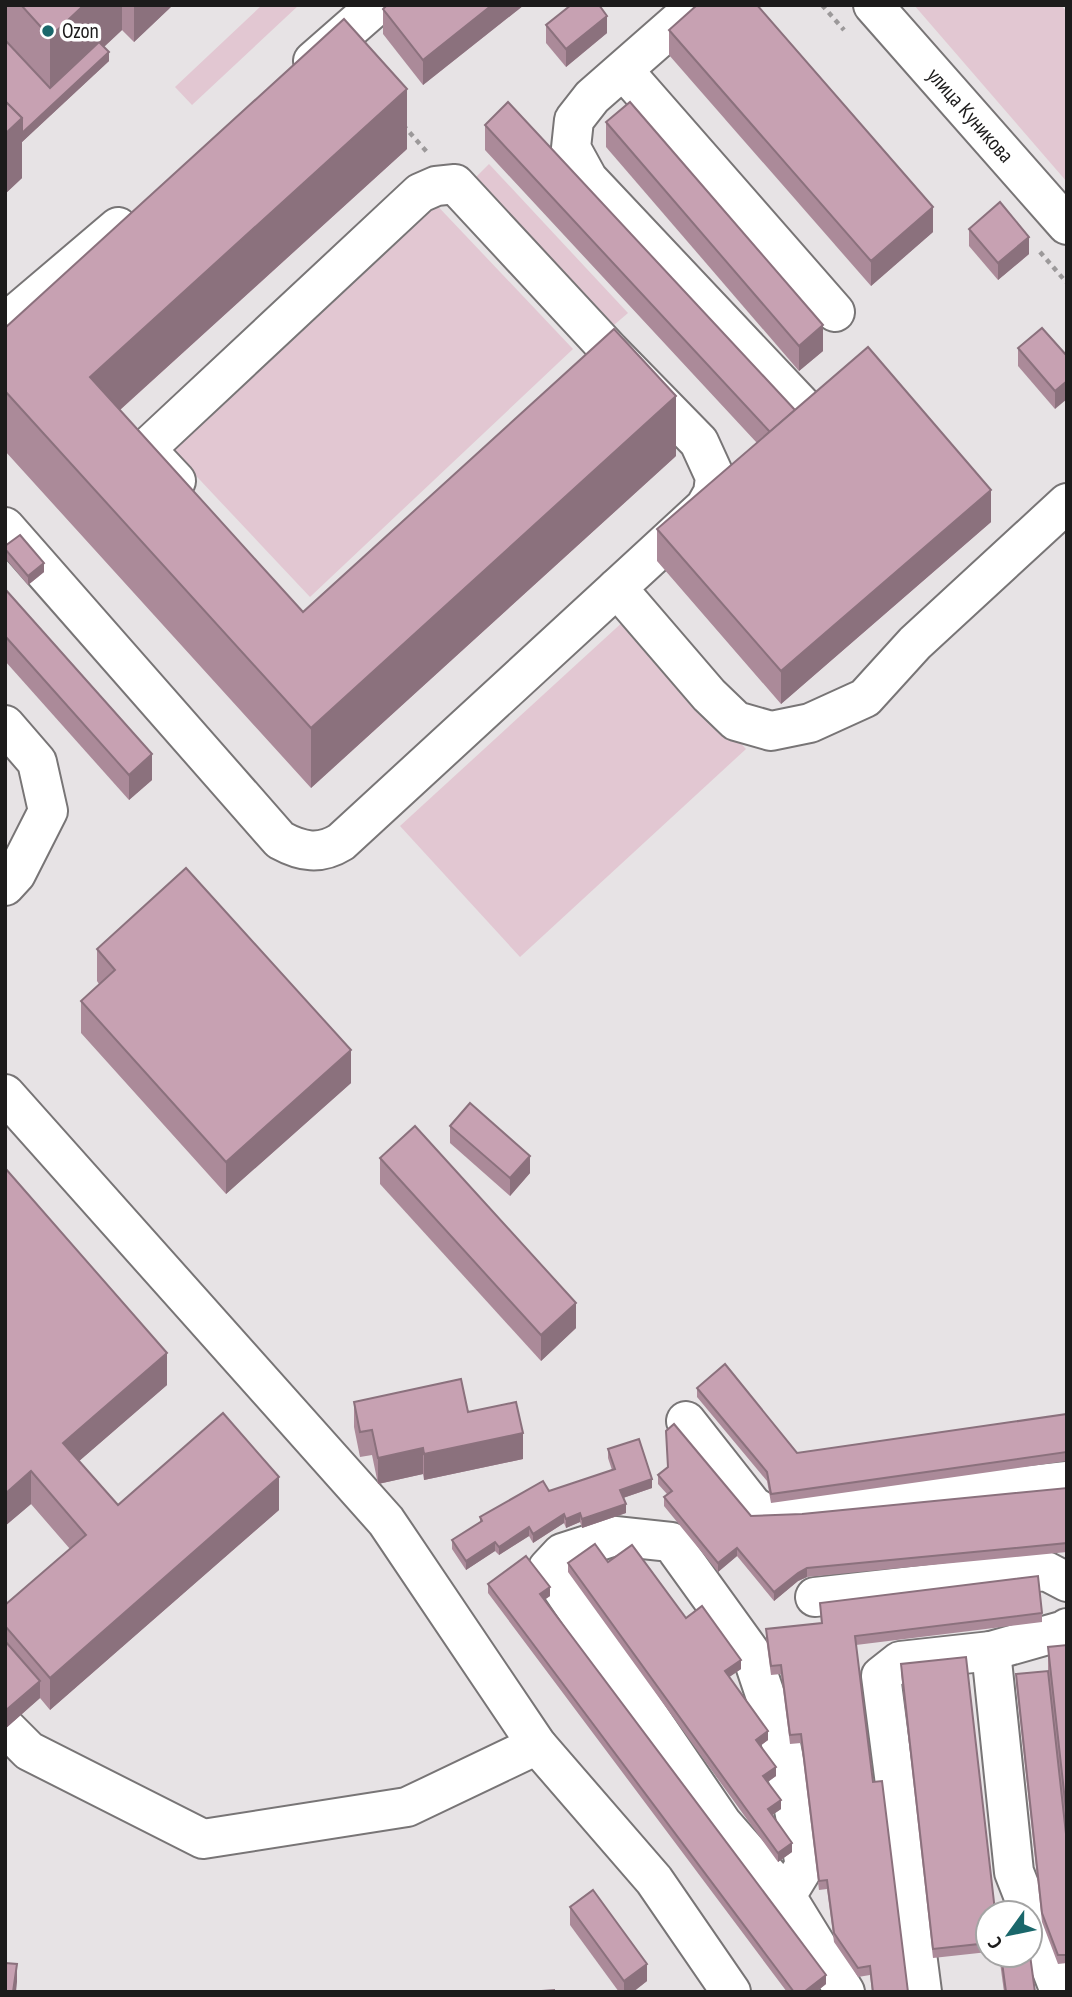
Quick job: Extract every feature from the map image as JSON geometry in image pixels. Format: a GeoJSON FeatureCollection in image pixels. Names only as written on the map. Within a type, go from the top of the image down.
{"type":"FeatureCollection","features":[{"type":"Feature","properties":{"kind":"street"},"geometry":{"type":"LineString","coordinates":[[289,82],[377,5]]}},
{"type":"Feature","properties":{"kind":"street"},"geometry":{"type":"LineString","coordinates":[[698,5],[592,97],[574,120],[571,148],[588,179],[803,407]]}},
{"type":"Feature","properties":{"kind":"street","name":"улица Куникова"},"geometry":{"type":"LineString","coordinates":[[873,5],[1067,225]]}},
{"type":"Feature","properties":{"kind":"street"},"geometry":{"type":"LineString","coordinates":[[331,46],[356,74]]}},
{"type":"Feature","properties":{"kind":"street"},"geometry":{"type":"LineString","coordinates":[[624,71],[835,312]]}},
{"type":"Feature","properties":{"kind":"street"},"geometry":{"type":"LineString","coordinates":[[5,527],[280,840],[296,849],[312,852],[328,850],[341,842],[705,507],[713,493],[715,477],[699,442],[600,361],[456,184],[436,186],[420,193],[146,449],[201,508]]}},
{"type":"Feature","properties":{"kind":"street"},"geometry":{"type":"LineString","coordinates":[[5,323],[142,207]]}},
{"type":"Feature","properties":{"kind":"street"},"geometry":{"type":"LineString","coordinates":[[617,588],[709,695],[736,721],[771,731],[810,723],[865,698],[915,643],[1067,503]]}},
{"type":"Feature","properties":{"kind":"street"},"geometry":{"type":"LineString","coordinates":[[5,725],[37,762],[48,811],[16,874],[5,886]]}},
{"type":"Feature","properties":{"kind":"street"},"geometry":{"type":"LineString","coordinates":[[5,1094],[386,1521],[537,1745],[654,1880],[730,1992]]}},
{"type":"Feature","properties":{"kind":"street"},"geometry":{"type":"LineString","coordinates":[[687,1421],[753,1506],[766,1514],[1067,1481]]}},
{"type":"Feature","properties":{"kind":"street"},"geometry":{"type":"LineString","coordinates":[[786,1896],[805,1865],[780,1739],[751,1653],[671,1542],[615,1536],[562,1553],[548,1568],[722,1823],[786,1896],[845,1992]]}},
{"type":"Feature","properties":{"kind":"street"},"geometry":{"type":"LineString","coordinates":[[815,1597],[1046,1571],[1067,1582]]}},
{"type":"Feature","properties":{"kind":"street"},"geometry":{"type":"LineString","coordinates":[[922,1992],[881,1676],[900,1661],[991,1650],[1067,1628]]}},
{"type":"Feature","properties":{"kind":"street"},"geometry":{"type":"LineString","coordinates":[[991,1650],[1014,1872],[1025,1899]]}},
{"type":"Feature","properties":{"kind":"street"},"geometry":{"type":"LineString","coordinates":[[6,1728],[29,1751],[203,1839],[407,1807],[537,1745]]}},
{"type":"Feature","properties":{"kind":"street"},"geometry":{"type":"LineString","coordinates":[[1044,1950],[1059,1989]]}},
{"type":"Feature","properties":{"kind":"shaded area"},"geometry":{"type":"Polygon","coordinates":[[[262,5],[299,5],[192,105],[175,87],[262,5]]]}},
{"type":"Feature","properties":{"kind":"shaded area"},"geometry":{"type":"Polygon","coordinates":[[[914,5],[1061,5],[1067,12],[1067,182],[914,5]]]}},
{"type":"Feature","properties":{"kind":"shaded area"},"geometry":{"type":"Polygon","coordinates":[[[489,164],[628,313],[614,325],[476,177],[489,164]]]}},
{"type":"Feature","properties":{"kind":"shaded area"},"geometry":{"type":"Polygon","coordinates":[[[430,198],[573,349],[310,597],[168,446],[430,198]]]}},
{"type":"Feature","properties":{"kind":"shaded area"},"geometry":{"type":"Polygon","coordinates":[[[626,619],[746,749],[520,957],[400,826],[626,619]]]}},
{"type":"Feature","properties":{"kind":"building"},"geometry":{"type":"Polygon","coordinates":[[[21,5],[84,5],[50,37],[21,5]]]}},
{"type":"Feature","properties":{"kind":"building"},"geometry":{"type":"Polygon","coordinates":[[[387,5],[492,5],[423,60],[383,9],[387,5]]]}},
{"type":"Feature","properties":{"kind":"building"},"geometry":{"type":"Polygon","coordinates":[[[571,5],[599,5],[607,16],[566,49],[546,25],[571,5]]]}},
{"type":"Feature","properties":{"kind":"building"},"geometry":{"type":"Polygon","coordinates":[[[697,5],[757,5],[933,207],[871,261],[669,30],[697,5]]]}},
{"type":"Feature","properties":{"kind":"building"},"geometry":{"type":"Polygon","coordinates":[[[344,19],[407,89],[90,377],[303,612],[614,329],[676,396],[311,728],[5,391],[5,328],[344,19]]]}},
{"type":"Feature","properties":{"kind":"building"},"geometry":{"type":"Polygon","coordinates":[[[5,40],[50,88],[99,42],[109,52],[22,133],[22,118],[5,101],[5,40]]]}},
{"type":"Feature","properties":{"kind":"building"},"geometry":{"type":"Polygon","coordinates":[[[5,101],[22,118],[5,134],[5,101]]]}},
{"type":"Feature","properties":{"kind":"building"},"geometry":{"type":"Polygon","coordinates":[[[508,102],[795,410],[770,432],[485,125],[508,102]]]}},
{"type":"Feature","properties":{"kind":"building"},"geometry":{"type":"Polygon","coordinates":[[[630,102],[823,325],[799,346],[606,122],[630,102]]]}},
{"type":"Feature","properties":{"kind":"building"},"geometry":{"type":"Polygon","coordinates":[[[1000,202],[1029,237],[998,263],[969,229],[1000,202]]]}},
{"type":"Feature","properties":{"kind":"building"},"geometry":{"type":"Polygon","coordinates":[[[1042,328],[1067,356],[1067,381],[1055,391],[1018,348],[1042,328]]]}},
{"type":"Feature","properties":{"kind":"building"},"geometry":{"type":"Polygon","coordinates":[[[868,347],[991,490],[781,671],[657,529],[868,347]]]}},
{"type":"Feature","properties":{"kind":"building"},"geometry":{"type":"Polygon","coordinates":[[[20,535],[44,563],[28,576],[5,549],[5,546],[20,535]]]}},
{"type":"Feature","properties":{"kind":"building"},"geometry":{"type":"Polygon","coordinates":[[[5,589],[152,754],[129,775],[5,636],[5,589]]]}},
{"type":"Feature","properties":{"kind":"building"},"geometry":{"type":"Polygon","coordinates":[[[186,868],[351,1050],[226,1162],[81,1001],[115,970],[97,949],[186,868]]]}},
{"type":"Feature","properties":{"kind":"building"},"geometry":{"type":"Polygon","coordinates":[[[470,1103],[530,1156],[510,1178],[450,1126],[470,1103]]]}},
{"type":"Feature","properties":{"kind":"building"},"geometry":{"type":"Polygon","coordinates":[[[415,1126],[576,1303],[541,1335],[380,1158],[415,1126]]]}},
{"type":"Feature","properties":{"kind":"building"},"geometry":{"type":"Polygon","coordinates":[[[5,1168],[167,1353],[63,1443],[118,1505],[223,1413],[279,1477],[50,1678],[5,1626],[5,1605],[86,1535],[31,1471],[5,1494],[5,1168]]]}},
{"type":"Feature","properties":{"kind":"building"},"geometry":{"type":"Polygon","coordinates":[[[725,1364],[797,1453],[1067,1414],[1067,1452],[771,1494],[767,1472],[697,1388],[725,1364]]]}},
{"type":"Feature","properties":{"kind":"building"},"geometry":{"type":"Polygon","coordinates":[[[461,1379],[468,1412],[516,1402],[523,1433],[424,1454],[423,1448],[378,1458],[372,1430],[360,1432],[354,1402],[461,1379]]]}},
{"type":"Feature","properties":{"kind":"building"},"geometry":{"type":"Polygon","coordinates":[[[674,1424],[751,1516],[802,1514],[1067,1488],[1067,1543],[807,1568],[774,1592],[737,1548],[718,1563],[664,1497],[672,1491],[658,1475],[668,1467],[666,1431],[674,1424]]]}},
{"type":"Feature","properties":{"kind":"building"},"geometry":{"type":"Polygon","coordinates":[[[639,1439],[652,1479],[620,1490],[626,1504],[582,1519],[580,1513],[566,1519],[564,1514],[533,1534],[529,1527],[499,1547],[495,1542],[466,1561],[452,1540],[482,1521],[480,1517],[543,1481],[549,1491],[615,1469],[608,1449],[639,1439]]]}},
{"type":"Feature","properties":{"kind":"building"},"geometry":{"type":"Polygon","coordinates":[[[595,1544],[608,1562],[632,1545],[686,1618],[702,1606],[741,1660],[725,1671],[768,1731],[756,1740],[776,1767],[763,1776],[781,1800],[768,1809],[792,1843],[778,1853],[568,1563],[595,1544]]]}},
{"type":"Feature","properties":{"kind":"building"},"geometry":{"type":"Polygon","coordinates":[[[526,1556],[550,1587],[540,1594],[826,1975],[804,1992],[794,1992],[488,1584],[526,1556]]]}},
{"type":"Feature","properties":{"kind":"building"},"geometry":{"type":"Polygon","coordinates":[[[1038,1576],[1042,1613],[855,1636],[873,1782],[882,1781],[908,1992],[873,1992],[870,1966],[858,1968],[834,1933],[827,1880],[819,1881],[801,1734],[790,1735],[781,1665],[771,1666],[766,1629],[822,1623],[820,1603],[1038,1576]]]}},
{"type":"Feature","properties":{"kind":"building"},"geometry":{"type":"Polygon","coordinates":[[[5,1641],[40,1681],[5,1711],[5,1641]]]}},
{"type":"Feature","properties":{"kind":"building"},"geometry":{"type":"Polygon","coordinates":[[[1067,1645],[1067,1819],[1048,1647],[1067,1645]]]}},
{"type":"Feature","properties":{"kind":"building"},"geometry":{"type":"Polygon","coordinates":[[[966,1657],[994,1899],[974,1899],[974,1945],[933,1949],[901,1664],[966,1657]]]}},
{"type":"Feature","properties":{"kind":"building"},"geometry":{"type":"Polygon","coordinates":[[[1048,1671],[1067,1843],[1067,1955],[1058,1955],[1044,1918],[1044,1899],[1040,1899],[1016,1674],[1048,1671]]]}},
{"type":"Feature","properties":{"kind":"building"},"geometry":{"type":"Polygon","coordinates":[[[593,1890],[647,1964],[624,1981],[570,1907],[593,1890]]]}},
{"type":"Feature","properties":{"kind":"building"},"geometry":{"type":"Polygon","coordinates":[[[5,1963],[17,1964],[13,1992],[5,1992],[5,1963]]]}},
{"type":"Feature","properties":{"kind":"building"},"geometry":{"type":"Polygon","coordinates":[[[1003,1969],[1032,1969],[1035,1992],[1006,1992],[1003,1969]]]}},
{"type":"Feature","properties":{"kind":"place","name":"Ozon"},"geometry":{"type":"Point","coordinates":[48,31]}}]}
